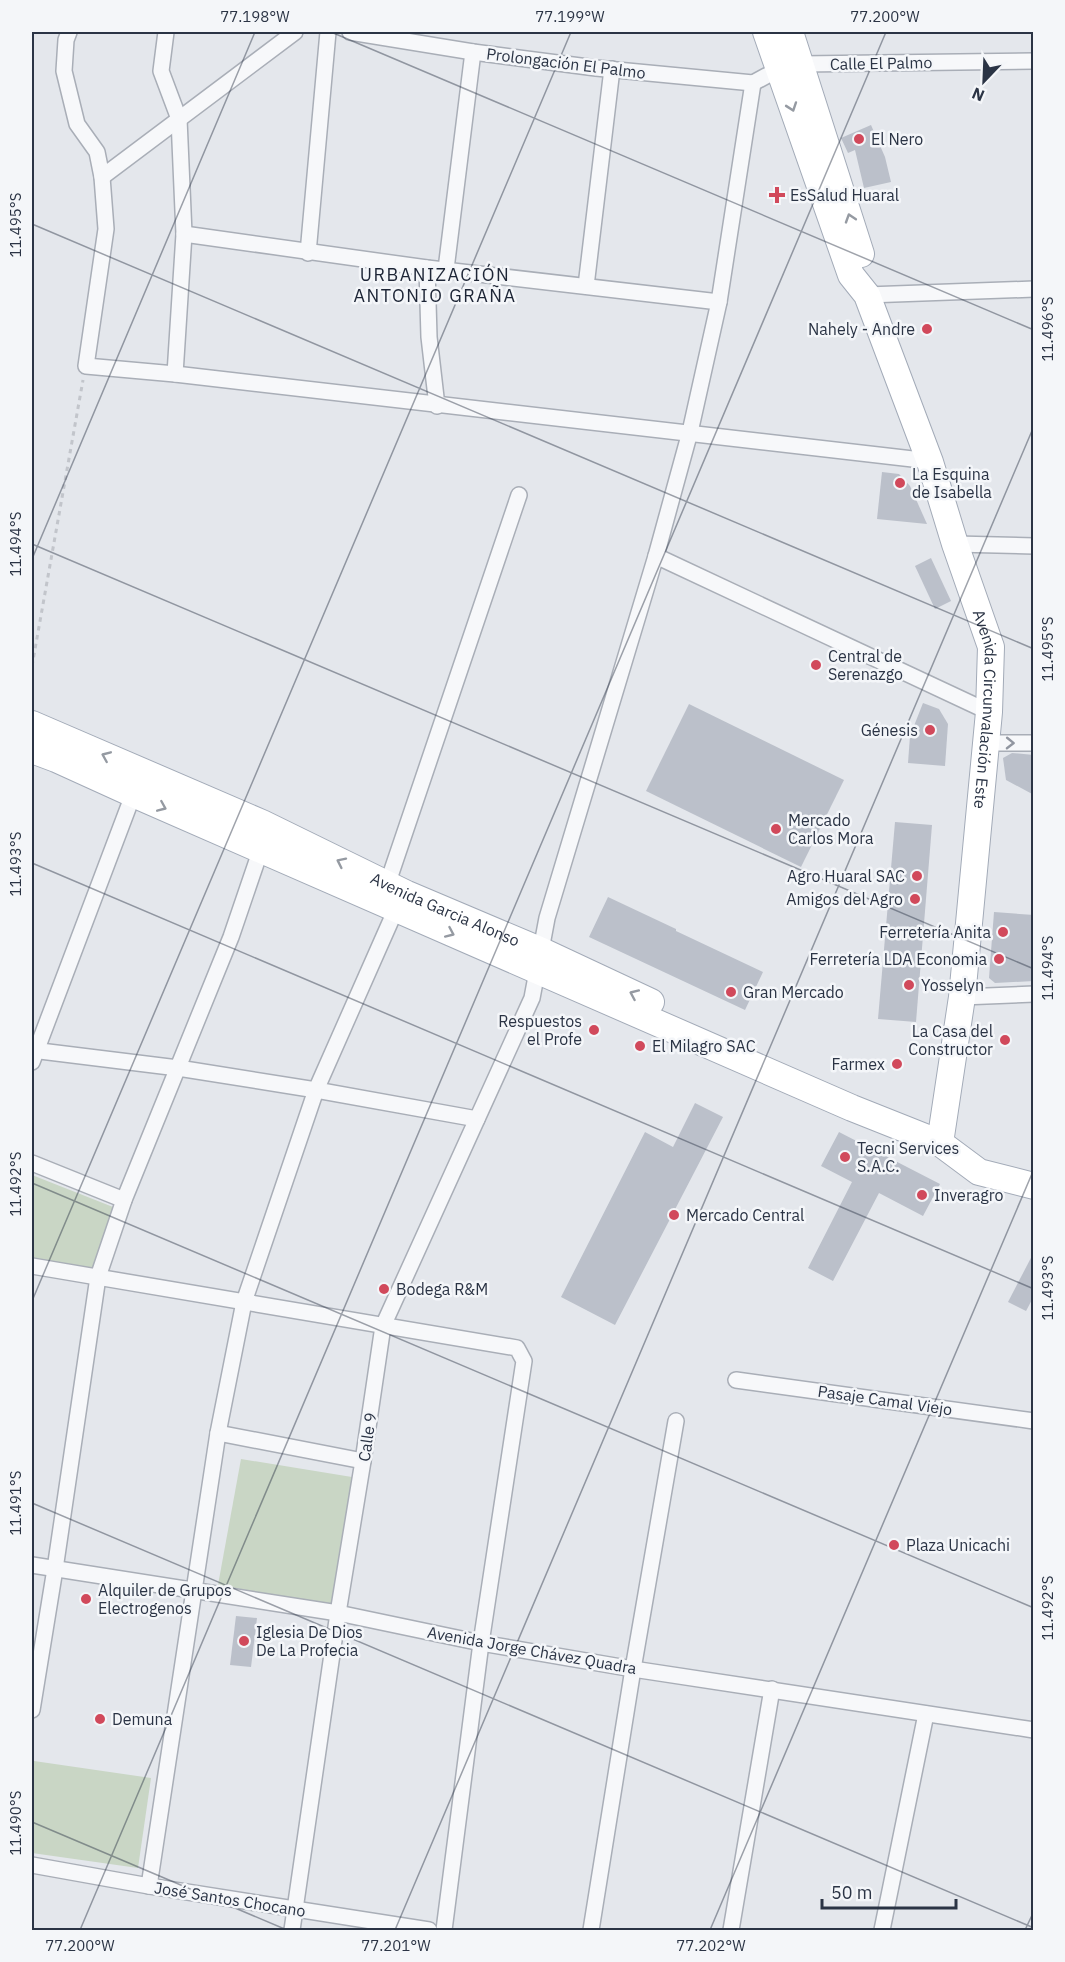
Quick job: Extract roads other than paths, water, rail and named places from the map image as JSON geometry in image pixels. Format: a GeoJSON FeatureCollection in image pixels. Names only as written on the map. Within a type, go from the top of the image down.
{"type":"FeatureCollection","features":[{"type":"Feature","properties":{"kind":"main road","name":"Avenida Circunvalación Este"},"geometry":{"type":"LineString","coordinates":[[766,32],[790,67]]}},
{"type":"Feature","properties":{"kind":"main road","name":"Avenida Circunvalación Este"},"geometry":{"type":"LineString","coordinates":[[790,32],[790,67],[851,275],[867,295],[930,461],[955,544],[991,647],[989,712],[962,997],[940,1143]]}},
{"type":"Feature","properties":{"kind":"main road","name":"Avenida Garcia Alonso"},"geometry":{"type":"LineString","coordinates":[[32,724],[261,849],[396,909],[540,961],[800,1069],[852,1108],[940,1143],[979,1172],[1034,1186]]}},
{"type":"Feature","properties":{"kind":"main road","name":"Avenida Garcia Alonso"},"geometry":{"type":"LineString","coordinates":[[32,750],[262,823],[540,961]]}},
{"type":"Feature","properties":{"kind":"street"},"geometry":{"type":"LineString","coordinates":[[69,32],[66,40],[64,71],[77,124],[97,152],[102,177],[106,229],[86,366],[175,374],[930,461]]}},
{"type":"Feature","properties":{"kind":"street"},"geometry":{"type":"LineString","coordinates":[[166,32],[161,70],[179,119],[184,234],[175,374]]}},
{"type":"Feature","properties":{"kind":"street"},"geometry":{"type":"LineString","coordinates":[[102,177],[295,32]]}},
{"type":"Feature","properties":{"kind":"street"},"geometry":{"type":"LineString","coordinates":[[308,253],[328,32]]}},
{"type":"Feature","properties":{"kind":"street","name":"Prolongación El Palmo"},"geometry":{"type":"LineString","coordinates":[[350,32],[473,52],[753,83]]}},
{"type":"Feature","properties":{"kind":"street"},"geometry":{"type":"LineString","coordinates":[[446,269],[473,52]]}},
{"type":"Feature","properties":{"kind":"street","name":"Calle El Palmo"},"geometry":{"type":"LineString","coordinates":[[790,67],[1034,62]]}},
{"type":"Feature","properties":{"kind":"street"},"geometry":{"type":"LineString","coordinates":[[753,83],[790,67]]}},
{"type":"Feature","properties":{"kind":"street"},"geometry":{"type":"LineString","coordinates":[[586,286],[612,69]]}},
{"type":"Feature","properties":{"kind":"street","name":"Calle 9"},"geometry":{"type":"LineString","coordinates":[[292,1930],[338,1612],[383,1326],[532,998],[548,918],[656,556],[690,432],[718,302],[753,83]]}},
{"type":"Feature","properties":{"kind":"street"},"geometry":{"type":"LineString","coordinates":[[184,234],[308,253],[718,302]]}},
{"type":"Feature","properties":{"kind":"street"},"geometry":{"type":"LineString","coordinates":[[427,268],[429,338],[437,406]]}},
{"type":"Feature","properties":{"kind":"street"},"geometry":{"type":"LineString","coordinates":[[867,295],[1034,288]]}},
{"type":"Feature","properties":{"kind":"street"},"geometry":{"type":"LineString","coordinates":[[387,885],[519,495]]}},
{"type":"Feature","properties":{"kind":"street"},"geometry":{"type":"LineString","coordinates":[[955,544],[1034,546]]}},
{"type":"Feature","properties":{"kind":"street"},"geometry":{"type":"LineString","coordinates":[[656,556],[989,712]]}},
{"type":"Feature","properties":{"kind":"street"},"geometry":{"type":"LineString","coordinates":[[986,743],[1034,743]]}},
{"type":"Feature","properties":{"kind":"street"},"geometry":{"type":"LineString","coordinates":[[138,783],[33,1054],[178,1068],[477,1119]]}},
{"type":"Feature","properties":{"kind":"street"},"geometry":{"type":"LineString","coordinates":[[32,1710],[98,1277],[124,1200],[231,937],[261,849],[262,823]]}},
{"type":"Feature","properties":{"kind":"street"},"geometry":{"type":"LineString","coordinates":[[149,1886],[218,1433],[244,1302],[316,1090],[396,909]]}},
{"type":"Feature","properties":{"kind":"street"},"geometry":{"type":"LineString","coordinates":[[962,997],[1034,994]]}},
{"type":"Feature","properties":{"kind":"street"},"geometry":{"type":"LineString","coordinates":[[32,1163],[124,1200]]}},
{"type":"Feature","properties":{"kind":"street"},"geometry":{"type":"LineString","coordinates":[[32,1266],[517,1348],[524,1362],[482,1643],[444,1930]]}},
{"type":"Feature","properties":{"kind":"street","name":"Pasaje Camal Viejo"},"geometry":{"type":"LineString","coordinates":[[736,1380],[1034,1421]]}},
{"type":"Feature","properties":{"kind":"street"},"geometry":{"type":"LineString","coordinates":[[591,1930],[676,1421]]}},
{"type":"Feature","properties":{"kind":"street"},"geometry":{"type":"LineString","coordinates":[[218,1433],[363,1461]]}},
{"type":"Feature","properties":{"kind":"street","name":"Avenida Jorge Chávez Quadra"},"geometry":{"type":"LineString","coordinates":[[32,1565],[338,1612],[482,1643],[633,1669],[1034,1731]]}},
{"type":"Feature","properties":{"kind":"street"},"geometry":{"type":"LineString","coordinates":[[731,1930],[772,1689]]}},
{"type":"Feature","properties":{"kind":"street"},"geometry":{"type":"LineString","coordinates":[[882,1930],[926,1714]]}},
{"type":"Feature","properties":{"kind":"street","name":"José Santos Chocano"},"geometry":{"type":"LineString","coordinates":[[32,1865],[295,1910],[429,1930]]}},
{"type":"Feature","properties":{"kind":"place","name":"El Nero"},"geometry":{"type":"Point","coordinates":[859,139]}},
{"type":"Feature","properties":{"kind":"place","name":"EsSalud Huaral"},"geometry":{"type":"Point","coordinates":[777,195]}},
{"type":"Feature","properties":{"kind":"place","name":"Nahely - Andre"},"geometry":{"type":"Point","coordinates":[927,329]}},
{"type":"Feature","properties":{"kind":"place","name":"La Esquina de Isabella"},"geometry":{"type":"Point","coordinates":[900,483]}},
{"type":"Feature","properties":{"kind":"place","name":"Central de Serenazgo"},"geometry":{"type":"Point","coordinates":[816,665]}},
{"type":"Feature","properties":{"kind":"place","name":"Génesis"},"geometry":{"type":"Point","coordinates":[930,730]}},
{"type":"Feature","properties":{"kind":"place","name":"Mercado Carlos Mora"},"geometry":{"type":"Point","coordinates":[776,829]}},
{"type":"Feature","properties":{"kind":"place","name":"Agro Huaral SAC"},"geometry":{"type":"Point","coordinates":[917,876]}},
{"type":"Feature","properties":{"kind":"place","name":"Amigos del Agro"},"geometry":{"type":"Point","coordinates":[915,899]}},
{"type":"Feature","properties":{"kind":"place","name":"Ferretería Anita"},"geometry":{"type":"Point","coordinates":[1003,932]}},
{"type":"Feature","properties":{"kind":"place","name":"Ferretería LDA Economia"},"geometry":{"type":"Point","coordinates":[999,959]}},
{"type":"Feature","properties":{"kind":"place","name":"Yosselyn"},"geometry":{"type":"Point","coordinates":[909,985]}},
{"type":"Feature","properties":{"kind":"place","name":"Gran Mercado"},"geometry":{"type":"Point","coordinates":[731,992]}},
{"type":"Feature","properties":{"kind":"place","name":"Respuestos el Profe"},"geometry":{"type":"Point","coordinates":[594,1030]}},
{"type":"Feature","properties":{"kind":"place","name":"La Casa del Constructor"},"geometry":{"type":"Point","coordinates":[1005,1040]}},
{"type":"Feature","properties":{"kind":"place","name":"El Milagro SAC"},"geometry":{"type":"Point","coordinates":[640,1046]}},
{"type":"Feature","properties":{"kind":"place","name":"Farmex"},"geometry":{"type":"Point","coordinates":[897,1064]}},
{"type":"Feature","properties":{"kind":"place","name":"Tecni Services S.A.C."},"geometry":{"type":"Point","coordinates":[845,1157]}},
{"type":"Feature","properties":{"kind":"place","name":"Inveragro"},"geometry":{"type":"Point","coordinates":[922,1195]}},
{"type":"Feature","properties":{"kind":"place","name":"Mercado Central"},"geometry":{"type":"Point","coordinates":[674,1215]}},
{"type":"Feature","properties":{"kind":"place","name":"Bodega R&M"},"geometry":{"type":"Point","coordinates":[384,1289]}},
{"type":"Feature","properties":{"kind":"place","name":"Plaza Unicachi"},"geometry":{"type":"Point","coordinates":[894,1545]}},
{"type":"Feature","properties":{"kind":"place","name":"Alquiler de Grupos Electrogenos"},"geometry":{"type":"Point","coordinates":[86,1599]}},
{"type":"Feature","properties":{"kind":"place","name":"Iglesia De Dios De La Profecia"},"geometry":{"type":"Point","coordinates":[244,1641]}},
{"type":"Feature","properties":{"kind":"place","name":"Demuna"},"geometry":{"type":"Point","coordinates":[100,1719]}},
{"type":"Feature","properties":{"kind":"district","name":"URBANIZACIÓN ANTONIO GRAÑA"},"geometry":{"type":"Point","coordinates":[435,284]}}]}
